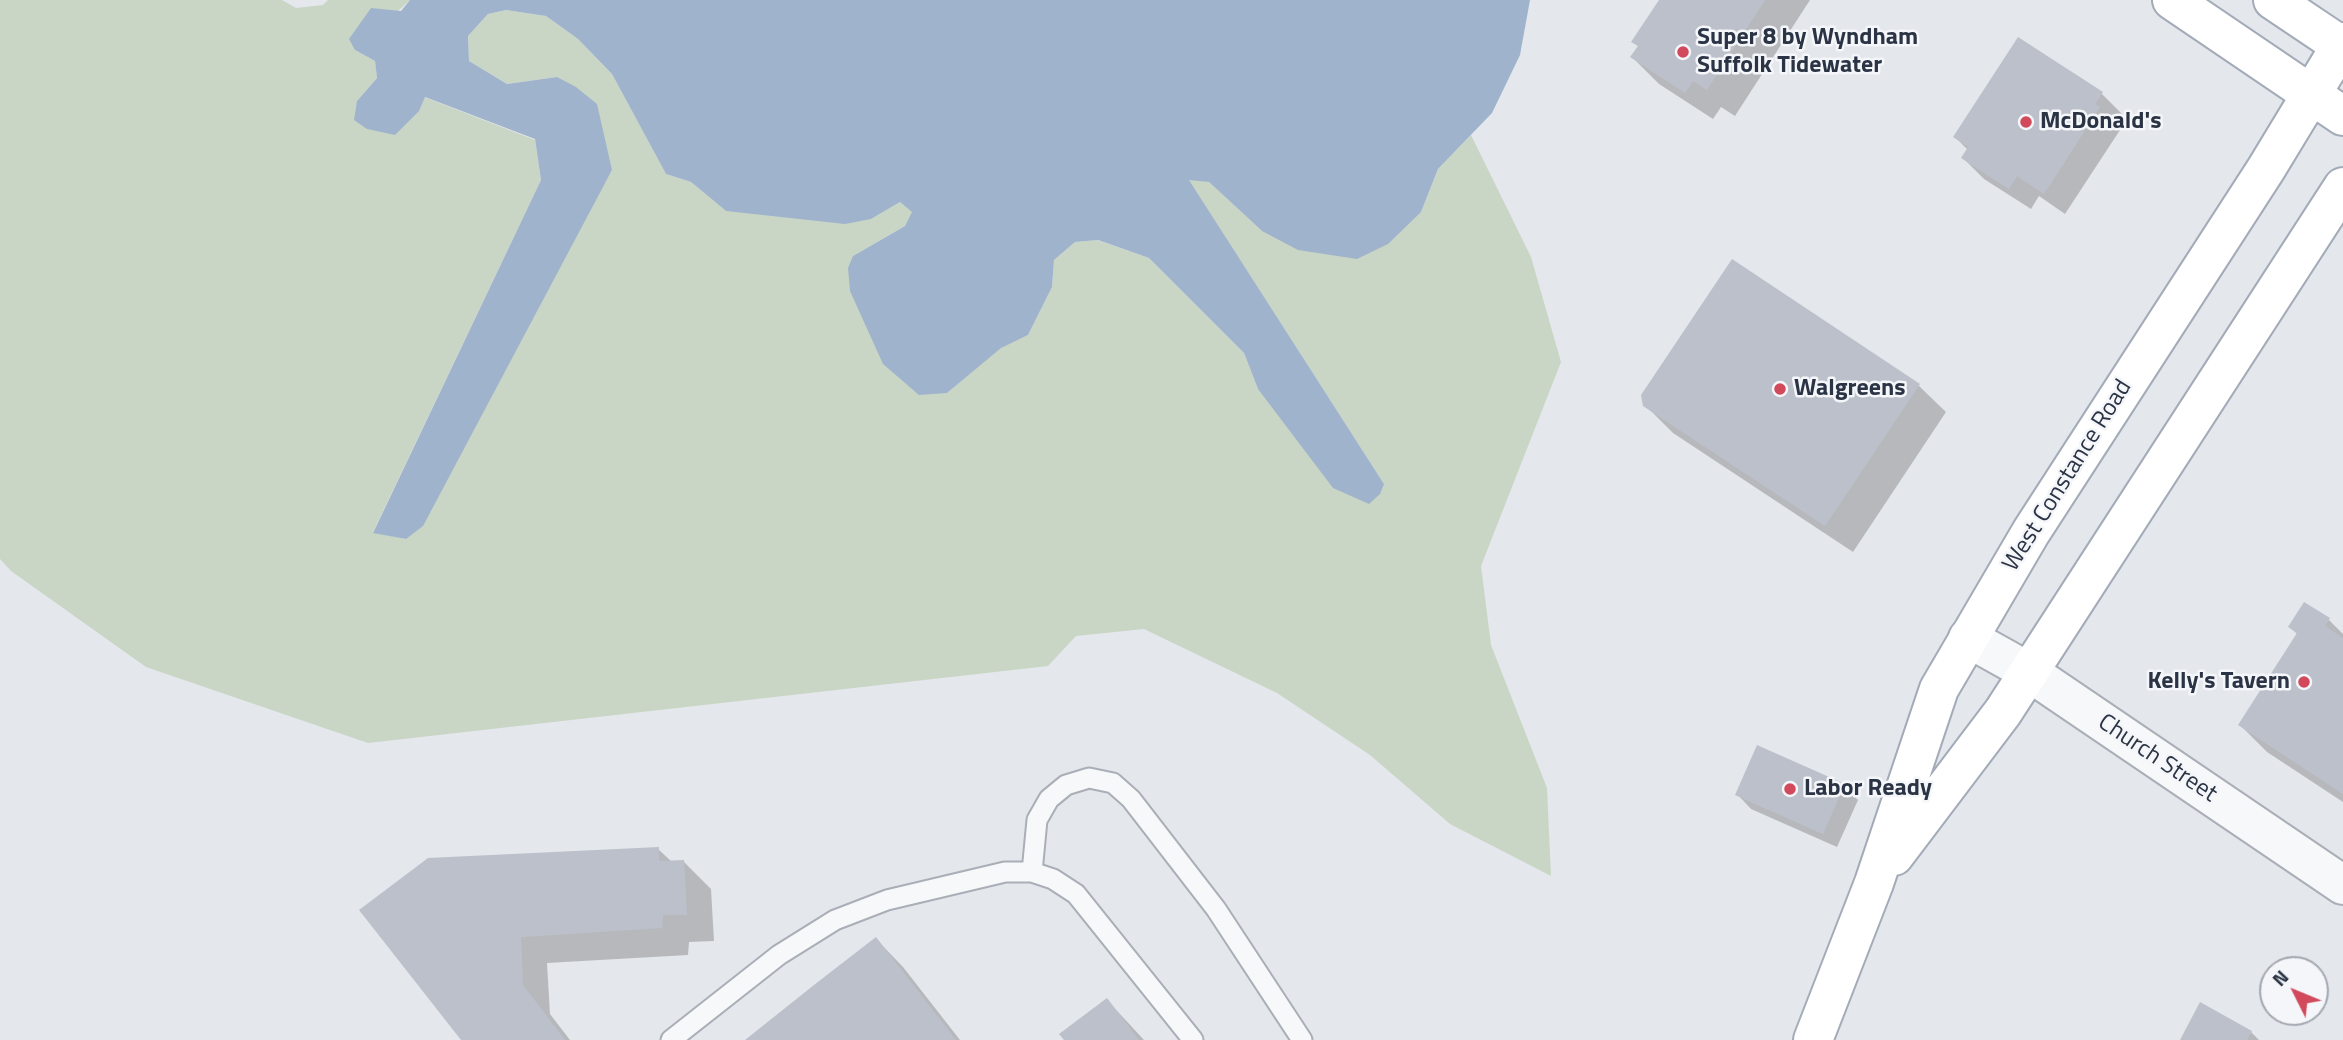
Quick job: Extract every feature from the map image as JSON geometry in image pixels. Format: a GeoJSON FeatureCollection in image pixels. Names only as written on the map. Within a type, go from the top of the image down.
{"type":"FeatureCollection","features":[{"type":"Feature","properties":{"kind":"main road"},"geometry":{"type":"LineString","coordinates":[[2172,0],[2343,116]]}},
{"type":"Feature","properties":{"kind":"main road"},"geometry":{"type":"LineString","coordinates":[[2273,0],[2342,45]]}},
{"type":"Feature","properties":{"kind":"main road","name":"West Constance Road"},"geometry":{"type":"LineString","coordinates":[[1813,1040],[1874,883],[1940,689],[2031,532],[2342,45]]}},
{"type":"Feature","properties":{"kind":"main road","name":"West Constance Road"},"geometry":{"type":"LineString","coordinates":[[1874,883],[2003,712],[2343,187]]}},
{"type":"Feature","properties":{"kind":"street","name":"Church Street"},"geometry":{"type":"LineString","coordinates":[[1968,638],[2029,673],[2343,885]]}},
{"type":"Feature","properties":{"kind":"lane"},"geometry":{"type":"LineString","coordinates":[[1032,872],[1037,820],[1049,799],[1066,785],[1089,778],[1113,783],[1131,799],[1216,909],[1302,1040]]}},
{"type":"Feature","properties":{"kind":"lane"},"geometry":{"type":"LineString","coordinates":[[671,1040],[779,955],[835,920],[887,900],[1005,872],[1032,872],[1053,879],[1076,894],[1194,1040]]}},
{"type":"Feature","properties":{"kind":"green space"},"geometry":{"type":"Polygon","coordinates":[[[0,0],[282,0],[296,8],[323,5],[328,0],[410,0],[355,50],[375,61],[377,78],[357,101],[424,97],[535,140],[541,180],[373,532],[405,539],[612,170],[557,77],[507,84],[469,61],[468,36],[488,14],[506,10],[546,16],[578,39],[612,74],[666,174],[691,182],[726,211],[871,219],[900,202],[913,212],[905,226],[853,256],[947,393],[1001,347],[1028,335],[1052,287],[1054,260],[1075,242],[1097,240],[1149,258],[1244,353],[1258,389],[1384,484],[1188,179],[1209,182],[1262,231],[1421,212],[1438,169],[1471,135],[1531,257],[1561,362],[1481,566],[1491,645],[1547,788],[1551,876],[1450,824],[1370,755],[1277,693],[1144,629],[1076,636],[1048,666],[368,743],[146,667],[11,571],[0,559],[0,0]]]}},
{"type":"Feature","properties":{"kind":"water"},"geometry":{"type":"Polygon","coordinates":[[[410,0],[1530,0],[1520,55],[1492,113],[1438,169],[1421,212],[1388,244],[1357,259],[1298,250],[1262,231],[1209,182],[1189,180],[1384,484],[1380,494],[1369,504],[1333,488],[1258,389],[1244,353],[1149,258],[1098,240],[1075,242],[1054,260],[1052,287],[1028,335],[1001,348],[947,393],[919,395],[883,364],[850,291],[848,268],[853,256],[905,226],[912,212],[900,202],[871,219],[845,224],[726,211],[691,182],[666,174],[612,74],[578,39],[546,16],[506,10],[488,14],[468,36],[469,61],[507,84],[557,77],[576,87],[597,104],[612,170],[423,526],[406,539],[373,533],[541,180],[535,139],[425,97],[419,111],[395,135],[367,129],[354,120],[357,101],[377,78],[375,61],[355,50],[349,39],[371,8],[401,11],[410,0]]]}},
{"type":"Feature","properties":{"kind":"building","name":"Super 8 by Wyndham Suffolk Tidewater"},"geometry":{"type":"Polygon","coordinates":[[[1659,0],[1765,0],[1707,90],[1693,81],[1685,93],[1630,57],[1638,46],[1631,42],[1659,0]]]}},
{"type":"Feature","properties":{"kind":"building","name":"McDonald's"},"geometry":{"type":"Polygon","coordinates":[[[2018,37],[2103,92],[2095,104],[2100,107],[2044,194],[2017,176],[2009,189],[1961,158],[1968,147],[1953,137],[2018,37]]]}},
{"type":"Feature","properties":{"kind":"building","name":"Walgreens"},"geometry":{"type":"Polygon","coordinates":[[[1732,259],[1920,384],[1825,526],[1643,406],[1641,395],[1732,259]]]}},
{"type":"Feature","properties":{"kind":"building","name":"Kelly's Tavern"},"geometry":{"type":"Polygon","coordinates":[[[2304,602],[2330,618],[2325,626],[2343,638],[2343,794],[2238,725],[2297,633],[2288,627],[2304,602]]]}},
{"type":"Feature","properties":{"kind":"building","name":"Labor Ready"},"geometry":{"type":"Polygon","coordinates":[[[1757,745],[1845,784],[1823,834],[1735,795],[1757,745]]]}},
{"type":"Feature","properties":{"kind":"building"},"geometry":{"type":"Polygon","coordinates":[[[659,847],[659,861],[684,860],[687,915],[663,915],[662,928],[521,937],[523,985],[565,1040],[461,1040],[359,910],[428,858],[659,847]]]}},
{"type":"Feature","properties":{"kind":"building"},"geometry":{"type":"Polygon","coordinates":[[[876,937],[956,1040],[745,1040],[814,985],[876,937]]]}},
{"type":"Feature","properties":{"kind":"building"},"geometry":{"type":"Polygon","coordinates":[[[1107,998],[1139,1040],[1064,1040],[1059,1034],[1107,998]]]}},
{"type":"Feature","properties":{"kind":"building"},"geometry":{"type":"Polygon","coordinates":[[[2200,1002],[2252,1031],[2247,1040],[2180,1040],[2200,1002]]]}},
{"type":"Feature","properties":{"kind":"place","name":"Super 8 by Wyndham Suffolk Tidewater"},"geometry":{"type":"Point","coordinates":[1683,52]}},
{"type":"Feature","properties":{"kind":"place","name":"McDonald's"},"geometry":{"type":"Point","coordinates":[2026,122]}},
{"type":"Feature","properties":{"kind":"place","name":"Walgreens"},"geometry":{"type":"Point","coordinates":[1780,389]}},
{"type":"Feature","properties":{"kind":"place","name":"Kelly's Tavern"},"geometry":{"type":"Point","coordinates":[2304,682]}},
{"type":"Feature","properties":{"kind":"place","name":"Labor Ready"},"geometry":{"type":"Point","coordinates":[1790,789]}}]}
